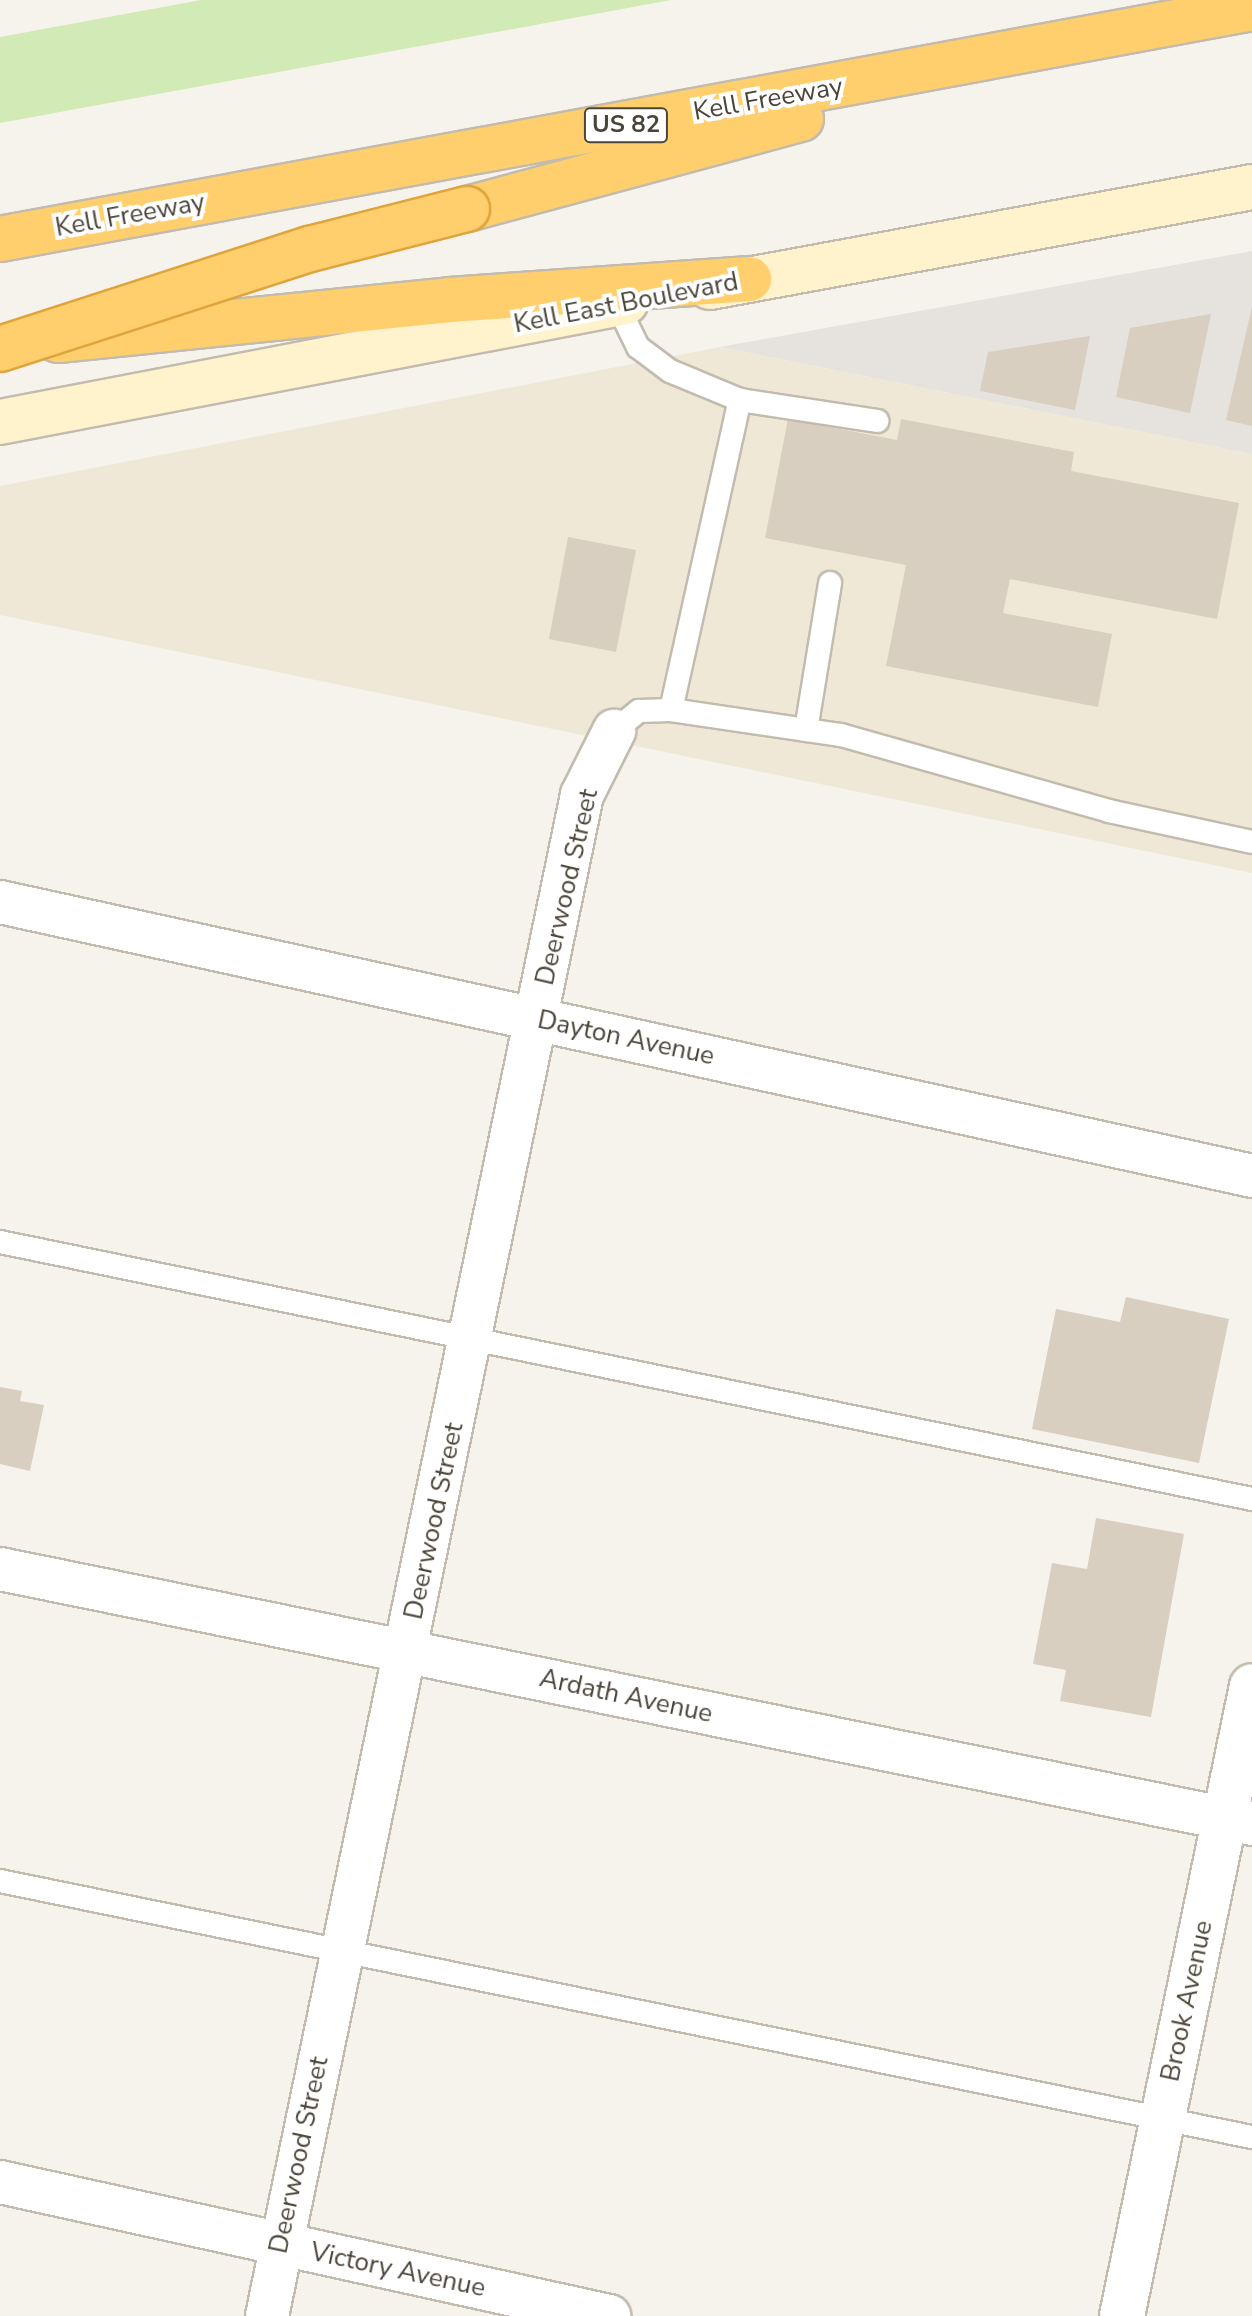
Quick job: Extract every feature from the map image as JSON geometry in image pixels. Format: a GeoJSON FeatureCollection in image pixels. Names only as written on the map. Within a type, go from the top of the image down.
{"type":"FeatureCollection","features":[{"type":"Feature","properties":{"kind":"highway","name":"Kell Freeway"},"geometry":{"type":"LineString","coordinates":[[0,239],[1098,39],[1252,8]]}},
{"type":"Feature","properties":{"kind":"highway"},"geometry":{"type":"LineString","coordinates":[[0,348],[310,249],[1098,39]]}},
{"type":"Feature","properties":{"kind":"highway"},"geometry":{"type":"LineString","coordinates":[[0,348],[450,300],[749,279]]}},
{"type":"Feature","properties":{"kind":"main road","name":"Kell East Boulevard"},"geometry":{"type":"LineString","coordinates":[[0,422],[1252,187]]}},
{"type":"Feature","properties":{"kind":"street","name":"Deerwood Street"},"geometry":{"type":"LineString","coordinates":[[267,2316],[279,2243],[344,1952],[582,795],[614,731]]}},
{"type":"Feature","properties":{"kind":"street","name":"Dayton Avenue"},"geometry":{"type":"LineString","coordinates":[[0,902],[1252,1176]]}},
{"type":"Feature","properties":{"kind":"street","name":"Ardath Avenue"},"geometry":{"type":"LineString","coordinates":[[0,1569],[1238,1821]]}},
{"type":"Feature","properties":{"kind":"street","name":"Brook Avenue"},"geometry":{"type":"LineString","coordinates":[[1122,2316],[1163,2119],[1238,1821],[1252,1686]]}},
{"type":"Feature","properties":{"kind":"street","name":"Victory Avenue"},"geometry":{"type":"LineString","coordinates":[[0,2182],[609,2316]]}},
{"type":"Feature","properties":{"kind":"lane"},"geometry":{"type":"LineString","coordinates":[[617,304],[638,347],[670,371],[740,400],[877,421]]}},
{"type":"Feature","properties":{"kind":"lane"},"geometry":{"type":"LineString","coordinates":[[671,710],[740,400]]}},
{"type":"Feature","properties":{"kind":"lane"},"geometry":{"type":"LineString","coordinates":[[806,730],[830,583]]}},
{"type":"Feature","properties":{"kind":"lane"},"geometry":{"type":"LineString","coordinates":[[614,731],[639,711],[671,710],[841,735],[1109,811],[1252,842]]}},
{"type":"Feature","properties":{"kind":"lane"},"geometry":{"type":"LineString","coordinates":[[0,1242],[1252,1499]]}},
{"type":"Feature","properties":{"kind":"lane"},"geometry":{"type":"LineString","coordinates":[[0,1881],[1252,2137]]}},
{"type":"Feature","properties":{"kind":"shaded area"},"geometry":{"type":"Polygon","coordinates":[[[1252,251],[1252,454],[720,347],[1252,251]]]}},
{"type":"Feature","properties":{"kind":"shaded area"},"geometry":{"type":"Polygon","coordinates":[[[720,347],[1252,454],[1252,873],[0,615],[0,486],[720,347]]]}},
{"type":"Feature","properties":{"kind":"green space"},"geometry":{"type":"Polygon","coordinates":[[[201,0],[671,0],[0,123],[0,37],[201,0]]]}},
{"type":"Feature","properties":{"kind":"building"},"geometry":{"type":"Polygon","coordinates":[[[1252,307],[1252,426],[1226,420],[1252,307]]]}},
{"type":"Feature","properties":{"kind":"building"},"geometry":{"type":"Polygon","coordinates":[[[1211,314],[1190,413],[1116,397],[1130,328],[1211,314]]]}},
{"type":"Feature","properties":{"kind":"building"},"geometry":{"type":"Polygon","coordinates":[[[1090,336],[1075,410],[980,391],[988,352],[1090,336]]]}},
{"type":"Feature","properties":{"kind":"building"},"geometry":{"type":"Polygon","coordinates":[[[788,419],[897,440],[901,419],[1074,452],[1071,471],[1239,503],[1217,619],[1010,579],[1003,613],[1112,634],[1098,707],[886,666],[906,565],[765,538],[788,419]]]}},
{"type":"Feature","properties":{"kind":"building"},"geometry":{"type":"Polygon","coordinates":[[[568,537],[636,550],[616,652],[549,639],[568,537]]]}},
{"type":"Feature","properties":{"kind":"building"},"geometry":{"type":"Polygon","coordinates":[[[1126,1297],[1229,1319],[1199,1463],[1032,1429],[1056,1309],[1120,1322],[1126,1297]]]}},
{"type":"Feature","properties":{"kind":"building"},"geometry":{"type":"Polygon","coordinates":[[[0,1387],[22,1391],[20,1401],[44,1405],[30,1471],[0,1464],[0,1387]]]}},
{"type":"Feature","properties":{"kind":"building"},"geometry":{"type":"Polygon","coordinates":[[[1096,1518],[1184,1534],[1151,1717],[1060,1701],[1066,1670],[1033,1664],[1052,1563],[1087,1569],[1096,1518]]]}}]}
